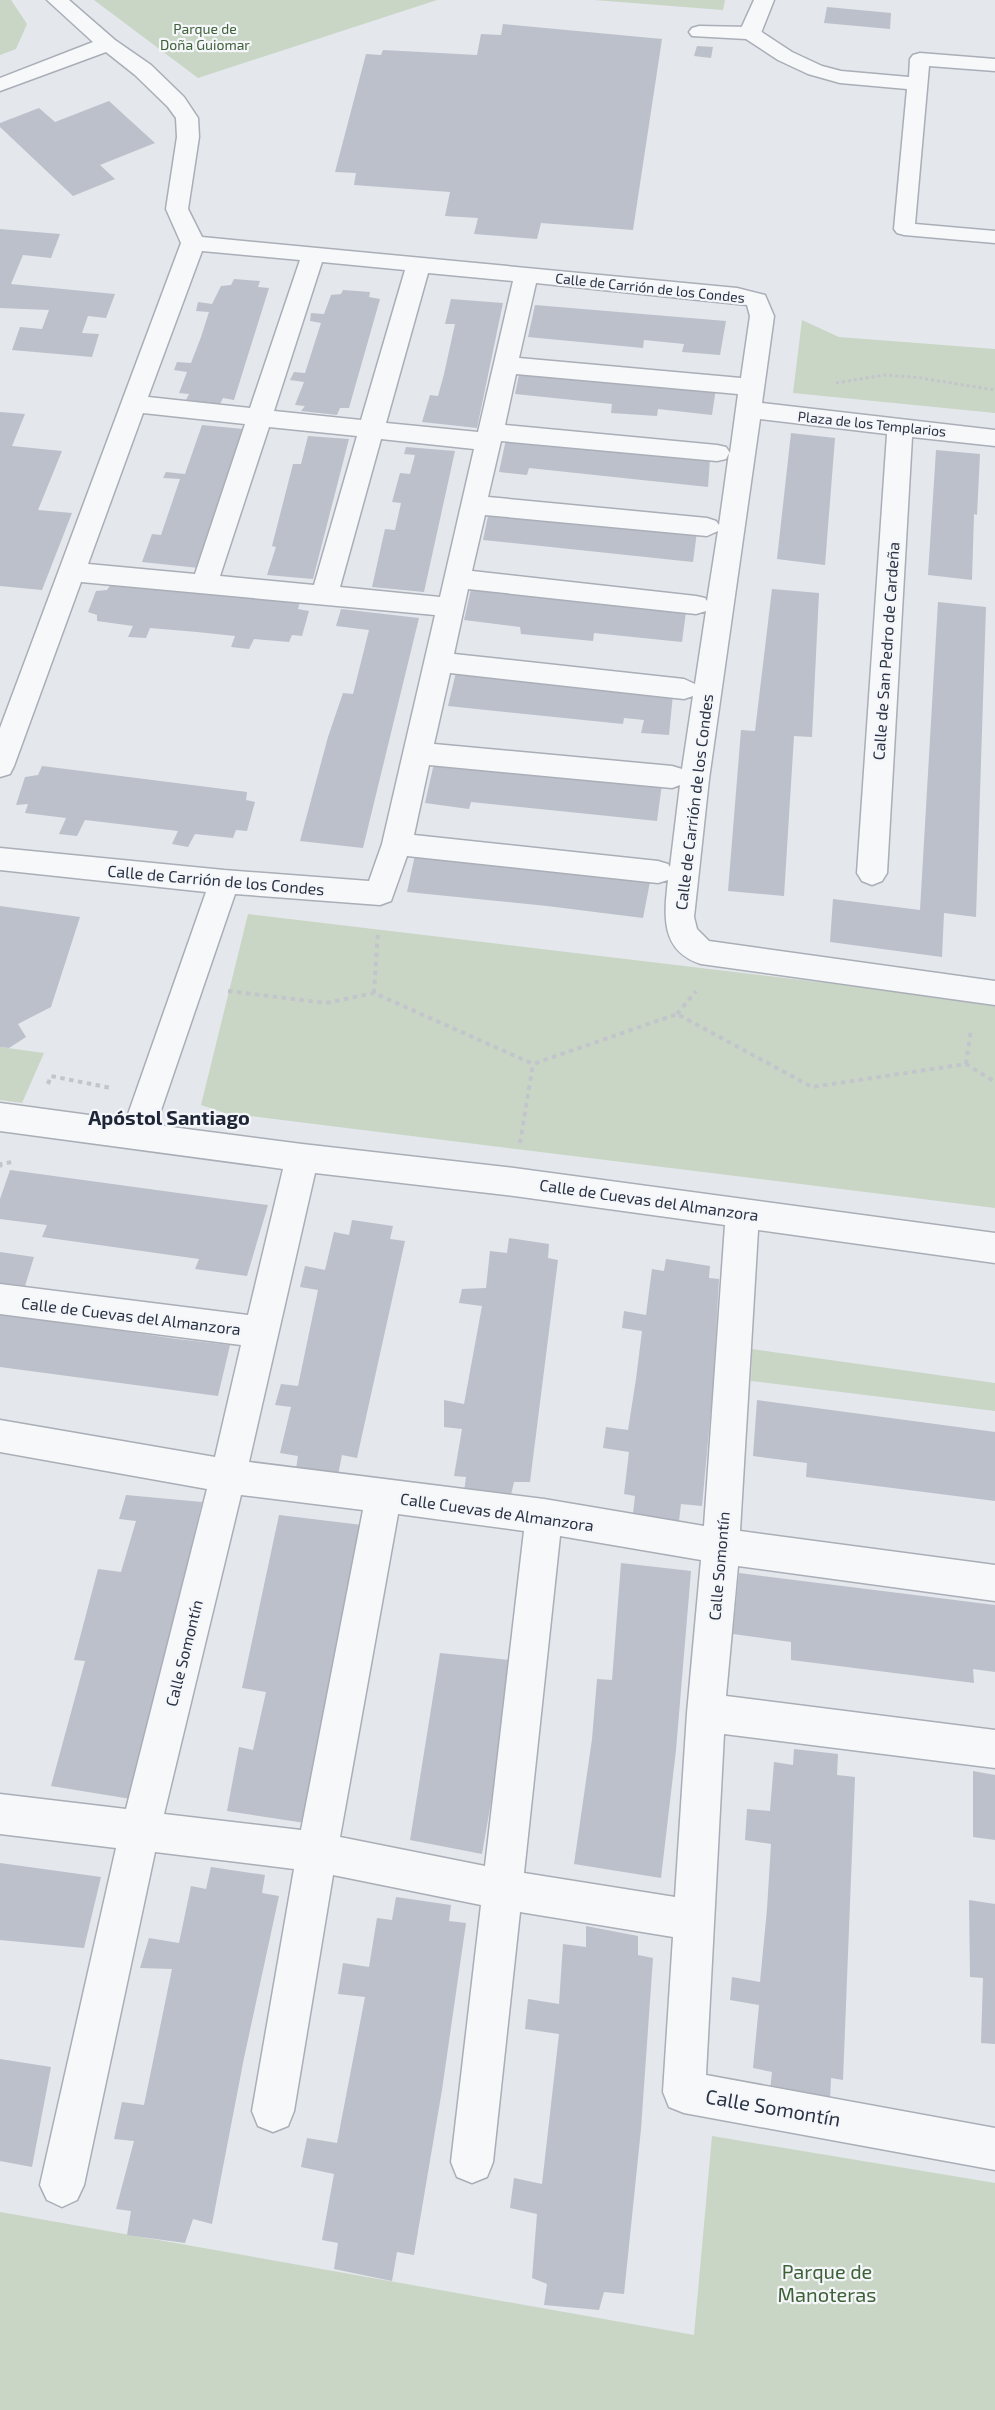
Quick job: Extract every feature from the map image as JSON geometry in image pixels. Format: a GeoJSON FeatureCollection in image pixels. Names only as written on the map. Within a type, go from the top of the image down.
{"type":"FeatureCollection","features":[{"type":"Feature","properties":{"kind":"street"},"geometry":{"type":"LineString","coordinates":[[0,766],[193,243],[177,209],[188,137],[187,118],[177,102],[142,70],[57,0]]}},
{"type":"Feature","properties":{"kind":"street"},"geometry":{"type":"LineString","coordinates":[[750,33],[764,0]]}},
{"type":"Feature","properties":{"kind":"street"},"geometry":{"type":"LineString","coordinates":[[0,86],[108,44]]}},
{"type":"Feature","properties":{"kind":"street","name":"Calle de Carrión de los Condes"},"geometry":{"type":"LineString","coordinates":[[193,243],[738,295],[757,300],[762,316],[695,779],[680,917],[683,934],[701,952],[995,993]]}},
{"type":"Feature","properties":{"kind":"street"},"geometry":{"type":"LineString","coordinates":[[205,583],[313,255]]}},
{"type":"Feature","properties":{"kind":"street"},"geometry":{"type":"LineString","coordinates":[[324,596],[418,265]]}},
{"type":"Feature","properties":{"kind":"street"},"geometry":{"type":"LineString","coordinates":[[380,893],[397,844],[450,606],[476,505],[526,275]]}},
{"type":"Feature","properties":{"kind":"street"},"geometry":{"type":"LineString","coordinates":[[507,365],[750,398]]}},
{"type":"Feature","properties":{"kind":"street","name":"Plaza de los Templarios"},"geometry":{"type":"LineString","coordinates":[[750,398],[900,428],[995,438]]}},
{"type":"Feature","properties":{"kind":"street"},"geometry":{"type":"LineString","coordinates":[[134,404],[370,430],[717,453]]}},
{"type":"Feature","properties":{"kind":"street","name":"Calle de San Pedro de Cardeña"},"geometry":{"type":"LineString","coordinates":[[872,873],[900,428]]}},
{"type":"Feature","properties":{"kind":"street"},"geometry":{"type":"LineString","coordinates":[[476,505],[707,527]]}},
{"type":"Feature","properties":{"kind":"street"},"geometry":{"type":"LineString","coordinates":[[72,572],[450,606]]}},
{"type":"Feature","properties":{"kind":"street"},"geometry":{"type":"LineString","coordinates":[[457,579],[696,605]]}},
{"type":"Feature","properties":{"kind":"street","name":"Calle de Carrión de los Condes"},"geometry":{"type":"LineString","coordinates":[[439,662],[684,689]]}},
{"type":"Feature","properties":{"kind":"street","name":"Calle de Carrión de los Condes"},"geometry":{"type":"LineString","coordinates":[[418,753],[672,777]]}},
{"type":"Feature","properties":{"kind":"street","name":"Calle de Carrión de los Condes"},"geometry":{"type":"LineString","coordinates":[[397,844],[658,872]]}},
{"type":"Feature","properties":{"kind":"street","name":"Calle de Carrión de los Condes"},"geometry":{"type":"LineString","coordinates":[[0,859],[224,882],[380,893]]}},
{"type":"Feature","properties":{"kind":"street"},"geometry":{"type":"LineString","coordinates":[[136,1137],[224,882]]}},
{"type":"Feature","properties":{"kind":"street","name":"Calle de Cuevas del Almanzora"},"geometry":{"type":"LineString","coordinates":[[0,1117],[302,1158],[514,1182],[995,1248]]}},
{"type":"Feature","properties":{"kind":"street","name":"Calle de Cuevas del Almanzora"},"geometry":{"type":"LineString","coordinates":[[228,1476],[302,1158]]}},
{"type":"Feature","properties":{"kind":"street","name":"Calle Somontín"},"geometry":{"type":"LineString","coordinates":[[742,1213],[721,1546],[706,1713],[684,2092],[995,2149]]}},
{"type":"Feature","properties":{"kind":"street","name":"Calle de Cuevas del Almanzora"},"geometry":{"type":"LineString","coordinates":[[0,1299],[262,1332]]}},
{"type":"Feature","properties":{"kind":"street","name":"Calle Cuevas de Almanzora"},"geometry":{"type":"LineString","coordinates":[[0,1436],[228,1476],[544,1516],[721,1546],[995,1584]]}},
{"type":"Feature","properties":{"kind":"street","name":"Calle Somontín"},"geometry":{"type":"LineString","coordinates":[[62,2185],[140,1830],[228,1476]]}},
{"type":"Feature","properties":{"kind":"street"},"geometry":{"type":"LineString","coordinates":[[273,2111],[317,1852],[383,1497]]}},
{"type":"Feature","properties":{"kind":"street"},"geometry":{"type":"LineString","coordinates":[[472,2162],[544,1516]]}},
{"type":"Feature","properties":{"kind":"street"},"geometry":{"type":"LineString","coordinates":[[706,1713],[995,1749]]}},
{"type":"Feature","properties":{"kind":"street"},"geometry":{"type":"LineString","coordinates":[[0,1814],[317,1852],[502,1888],[695,1920]]}},
{"type":"Feature","properties":{"kind":"lane"},"geometry":{"type":"LineString","coordinates":[[699,32],[750,33],[785,56],[815,70],[840,77],[917,84]]}},
{"type":"Feature","properties":{"kind":"lane"},"geometry":{"type":"LineString","coordinates":[[995,65],[920,59],[904,229],[995,237]]}},
{"type":"Feature","properties":{"kind":"path"},"geometry":{"type":"LineString","coordinates":[[836,383],[885,375],[914,377],[995,390]]}},
{"type":"Feature","properties":{"kind":"path"},"geometry":{"type":"LineString","coordinates":[[374,993],[380,893]]}},
{"type":"Feature","properties":{"kind":"path"},"geometry":{"type":"LineString","coordinates":[[189,986],[327,1003],[374,993],[532,1064],[677,1014],[698,988]]}},
{"type":"Feature","properties":{"kind":"path"},"geometry":{"type":"LineString","coordinates":[[677,1014],[812,1087],[966,1064],[995,1082]]}},
{"type":"Feature","properties":{"kind":"path"},"geometry":{"type":"LineString","coordinates":[[514,1182],[532,1064]]}},
{"type":"Feature","properties":{"kind":"green space"},"geometry":{"type":"Polygon","coordinates":[[[0,0],[11,0],[27,24],[16,49],[0,55],[0,0]]]}},
{"type":"Feature","properties":{"kind":"green space","name":"Parque de Doña Guiomar"},"geometry":{"type":"Polygon","coordinates":[[[94,0],[437,0],[198,78],[94,0]]]}},
{"type":"Feature","properties":{"kind":"green space"},"geometry":{"type":"Polygon","coordinates":[[[594,0],[725,0],[723,10],[594,0]]]}},
{"type":"Feature","properties":{"kind":"green space"},"geometry":{"type":"Polygon","coordinates":[[[802,320],[839,337],[995,349],[995,413],[793,393],[802,320]]]}},
{"type":"Feature","properties":{"kind":"green space"},"geometry":{"type":"Polygon","coordinates":[[[248,914],[995,1003],[995,1208],[225,1113],[201,1105],[248,914]]]}},
{"type":"Feature","properties":{"kind":"green space"},"geometry":{"type":"Polygon","coordinates":[[[0,1047],[44,1053],[22,1103],[0,1100],[0,1047]]]}},
{"type":"Feature","properties":{"kind":"green space"},"geometry":{"type":"Polygon","coordinates":[[[752,1349],[995,1383],[995,1411],[751,1381],[752,1349]]]}},
{"type":"Feature","properties":{"kind":"green space","name":"Parque de Manoteras"},"geometry":{"type":"Polygon","coordinates":[[[712,2136],[995,2183],[995,2410],[0,2410],[0,2212],[694,2335],[712,2136]]]}},
{"type":"Feature","properties":{"kind":"building"},"geometry":{"type":"Polygon","coordinates":[[[827,7],[891,13],[890,29],[824,23],[827,7]]]}},
{"type":"Feature","properties":{"kind":"building"},"geometry":{"type":"Polygon","coordinates":[[[503,24],[662,39],[633,230],[541,223],[537,239],[474,234],[478,218],[445,216],[450,192],[354,185],[356,173],[335,172],[366,54],[381,55],[383,50],[477,55],[481,34],[501,35],[503,24]]]}},
{"type":"Feature","properties":{"kind":"building"},"geometry":{"type":"Polygon","coordinates":[[[697,46],[713,47],[711,58],[694,56],[697,46]]]}},
{"type":"Feature","properties":{"kind":"building"},"geometry":{"type":"Polygon","coordinates":[[[109,101],[155,143],[100,165],[115,179],[73,196],[0,127],[0,123],[39,108],[55,122],[109,101]]]}},
{"type":"Feature","properties":{"kind":"building"},"geometry":{"type":"Polygon","coordinates":[[[0,229],[60,234],[51,258],[23,255],[11,284],[115,294],[106,318],[88,316],[82,333],[99,334],[92,357],[12,350],[20,327],[42,329],[49,310],[0,308],[0,229]]]}},
{"type":"Feature","properties":{"kind":"building"},"geometry":{"type":"Polygon","coordinates":[[[234,279],[260,281],[258,287],[269,288],[234,400],[223,398],[220,404],[186,400],[189,394],[179,393],[187,372],[174,370],[177,362],[191,363],[201,337],[209,312],[196,311],[198,302],[212,304],[221,286],[231,285],[234,279]]]}},
{"type":"Feature","properties":{"kind":"building"},"geometry":{"type":"Polygon","coordinates":[[[343,290],[370,292],[369,297],[380,299],[349,408],[340,408],[337,415],[301,411],[305,406],[295,405],[304,382],[290,380],[294,372],[305,373],[321,323],[310,321],[311,313],[324,314],[331,295],[341,294],[343,290]]]}},
{"type":"Feature","properties":{"kind":"building"},"geometry":{"type":"Polygon","coordinates":[[[451,299],[503,303],[477,428],[422,422],[430,395],[438,396],[444,374],[455,324],[445,324],[451,299]]]}},
{"type":"Feature","properties":{"kind":"building"},"geometry":{"type":"Polygon","coordinates":[[[535,305],[726,321],[720,355],[682,352],[684,344],[644,340],[643,348],[528,337],[535,305]]]}},
{"type":"Feature","properties":{"kind":"building"},"geometry":{"type":"Polygon","coordinates":[[[520,370],[716,388],[712,415],[658,409],[657,416],[611,413],[612,404],[515,394],[520,370]]]}},
{"type":"Feature","properties":{"kind":"building"},"geometry":{"type":"Polygon","coordinates":[[[0,412],[25,414],[12,446],[62,451],[38,510],[72,513],[42,590],[0,586],[0,412]]]}},
{"type":"Feature","properties":{"kind":"building"},"geometry":{"type":"Polygon","coordinates":[[[202,425],[243,429],[199,568],[142,562],[152,534],[161,535],[180,479],[163,478],[166,472],[185,474],[202,425]]]}},
{"type":"Feature","properties":{"kind":"building"},"geometry":{"type":"Polygon","coordinates":[[[791,433],[835,438],[825,565],[777,559],[791,433]]]}},
{"type":"Feature","properties":{"kind":"building"},"geometry":{"type":"Polygon","coordinates":[[[308,436],[349,439],[313,579],[267,575],[276,547],[272,546],[293,464],[301,464],[308,436]]]}},
{"type":"Feature","properties":{"kind":"building"},"geometry":{"type":"Polygon","coordinates":[[[506,439],[710,459],[708,487],[529,468],[527,475],[499,472],[506,439]]]}},
{"type":"Feature","properties":{"kind":"building"},"geometry":{"type":"Polygon","coordinates":[[[406,447],[455,451],[424,592],[372,587],[385,529],[395,530],[401,503],[392,502],[400,473],[410,474],[415,455],[404,454],[406,447]]]}},
{"type":"Feature","properties":{"kind":"building"},"geometry":{"type":"Polygon","coordinates":[[[936,450],[980,454],[977,515],[974,514],[972,580],[928,575],[936,450]]]}},
{"type":"Feature","properties":{"kind":"building"},"geometry":{"type":"Polygon","coordinates":[[[489,511],[697,532],[693,562],[483,540],[489,511]]]}},
{"type":"Feature","properties":{"kind":"building"},"geometry":{"type":"Polygon","coordinates":[[[111,584],[300,602],[298,609],[309,611],[302,636],[292,635],[289,642],[254,639],[249,649],[231,647],[235,636],[197,632],[150,628],[146,638],[128,637],[133,626],[97,621],[97,615],[88,612],[96,591],[107,590],[111,584]]]}},
{"type":"Feature","properties":{"kind":"building"},"geometry":{"type":"Polygon","coordinates":[[[471,589],[686,612],[682,642],[594,633],[593,641],[521,634],[520,627],[464,620],[471,589]]]}},
{"type":"Feature","properties":{"kind":"building"},"geometry":{"type":"Polygon","coordinates":[[[772,589],[819,593],[812,737],[794,736],[784,896],[728,891],[741,730],[755,731],[772,589]]]}},
{"type":"Feature","properties":{"kind":"building"},"geometry":{"type":"Polygon","coordinates":[[[938,602],[986,607],[976,917],[944,913],[942,957],[830,942],[833,899],[920,910],[938,602]]]}},
{"type":"Feature","properties":{"kind":"building"},"geometry":{"type":"Polygon","coordinates":[[[341,609],[419,618],[363,848],[300,841],[328,737],[343,693],[353,694],[369,630],[336,626],[341,609]]]}},
{"type":"Feature","properties":{"kind":"building"},"geometry":{"type":"Polygon","coordinates":[[[456,672],[673,694],[669,735],[641,733],[644,720],[624,718],[623,724],[448,706],[456,672]]]}},
{"type":"Feature","properties":{"kind":"building"},"geometry":{"type":"Polygon","coordinates":[[[435,759],[662,784],[657,821],[471,802],[469,809],[425,803],[435,759]]]}},
{"type":"Feature","properties":{"kind":"building"},"geometry":{"type":"Polygon","coordinates":[[[42,766],[247,792],[246,800],[255,802],[247,831],[236,830],[233,838],[195,834],[188,847],[172,844],[178,831],[85,820],[77,836],[59,834],[66,818],[25,813],[28,804],[16,805],[25,777],[38,775],[42,766]]]}},
{"type":"Feature","properties":{"kind":"building"},"geometry":{"type":"Polygon","coordinates":[[[415,855],[650,882],[643,918],[407,892],[415,855]]]}},
{"type":"Feature","properties":{"kind":"building"},"geometry":{"type":"Polygon","coordinates":[[[0,906],[80,917],[51,1007],[18,1024],[26,1037],[9,1048],[0,1047],[0,906]]]}},
{"type":"Feature","properties":{"kind":"building"},"geometry":{"type":"Polygon","coordinates":[[[10,1170],[268,1205],[247,1276],[195,1269],[199,1259],[42,1237],[47,1225],[0,1219],[0,1199],[10,1170]]]}},
{"type":"Feature","properties":{"kind":"building"},"geometry":{"type":"Polygon","coordinates":[[[352,1220],[393,1226],[390,1239],[405,1241],[357,1458],[342,1455],[338,1475],[296,1469],[298,1456],[280,1453],[291,1407],[275,1405],[281,1384],[298,1386],[318,1290],[300,1287],[305,1266],[325,1270],[334,1232],[349,1235],[352,1220]]]}},
{"type":"Feature","properties":{"kind":"building"},"geometry":{"type":"Polygon","coordinates":[[[509,1238],[549,1244],[548,1258],[558,1260],[530,1482],[514,1482],[510,1499],[464,1492],[466,1477],[454,1476],[462,1429],[444,1427],[444,1400],[464,1404],[482,1306],[459,1303],[462,1289],[486,1288],[490,1251],[507,1253],[509,1238]]]}},
{"type":"Feature","properties":{"kind":"building"},"geometry":{"type":"Polygon","coordinates":[[[0,1252],[34,1257],[25,1286],[0,1283],[0,1252]]]}},
{"type":"Feature","properties":{"kind":"building"},"geometry":{"type":"Polygon","coordinates":[[[666,1259],[710,1266],[709,1278],[719,1279],[713,1387],[702,1506],[681,1504],[679,1521],[633,1514],[635,1496],[624,1494],[629,1452],[603,1448],[606,1427],[628,1430],[636,1379],[642,1331],[622,1328],[624,1311],[646,1315],[652,1269],[664,1271],[666,1259]]]}},
{"type":"Feature","properties":{"kind":"building"},"geometry":{"type":"Polygon","coordinates":[[[0,1313],[230,1345],[218,1396],[0,1367],[0,1313]]]}},
{"type":"Feature","properties":{"kind":"building"},"geometry":{"type":"Polygon","coordinates":[[[757,1400],[995,1432],[995,1501],[806,1477],[807,1463],[753,1456],[757,1400]]]}},
{"type":"Feature","properties":{"kind":"building"},"geometry":{"type":"Polygon","coordinates":[[[126,1495],[202,1502],[131,1799],[51,1786],[85,1661],[74,1660],[98,1569],[121,1572],[136,1521],[119,1519],[126,1495]]]}},
{"type":"Feature","properties":{"kind":"building"},"geometry":{"type":"Polygon","coordinates":[[[279,1515],[362,1525],[305,1823],[227,1811],[239,1747],[253,1750],[266,1692],[242,1688],[279,1515]]]}},
{"type":"Feature","properties":{"kind":"building"},"geometry":{"type":"Polygon","coordinates":[[[621,1563],[691,1571],[676,1750],[661,1878],[574,1864],[592,1739],[597,1679],[612,1680],[621,1563]]]}},
{"type":"Feature","properties":{"kind":"building"},"geometry":{"type":"Polygon","coordinates":[[[739,1573],[995,1605],[995,1672],[973,1669],[974,1683],[791,1660],[791,1642],[733,1634],[739,1573]]]}},
{"type":"Feature","properties":{"kind":"building"},"geometry":{"type":"Polygon","coordinates":[[[440,1653],[510,1660],[494,1785],[482,1854],[410,1840],[440,1653]]]}},
{"type":"Feature","properties":{"kind":"building"},"geometry":{"type":"Polygon","coordinates":[[[794,1749],[838,1754],[837,1775],[855,1777],[843,2080],[831,2078],[830,2101],[770,2091],[772,2072],[753,2068],[759,2005],[730,2000],[732,1977],[760,1982],[767,1909],[771,1844],[745,1840],[747,1809],[770,1811],[774,1762],[793,1765],[794,1749]]]}},
{"type":"Feature","properties":{"kind":"building"},"geometry":{"type":"Polygon","coordinates":[[[973,1771],[995,1775],[995,1840],[973,1837],[973,1771]]]}},
{"type":"Feature","properties":{"kind":"building"},"geometry":{"type":"Polygon","coordinates":[[[0,1863],[101,1877],[84,1948],[0,1940],[0,1863]]]}},
{"type":"Feature","properties":{"kind":"building"},"geometry":{"type":"Polygon","coordinates":[[[211,1867],[265,1875],[262,1893],[279,1896],[244,2058],[212,2224],[193,2219],[185,2243],[127,2235],[131,2211],[116,2209],[134,2141],[114,2139],[122,2102],[144,2105],[172,1969],[140,1968],[149,1938],[179,1943],[191,1886],[206,1889],[211,1867]]]}},
{"type":"Feature","properties":{"kind":"building"},"geometry":{"type":"Polygon","coordinates":[[[396,1897],[451,1905],[449,1921],[466,1923],[442,2090],[414,2255],[397,2252],[392,2281],[334,2269],[338,2243],[322,2240],[334,2174],[301,2167],[307,2138],[337,2143],[365,1997],[338,1994],[343,1963],[369,1967],[377,1918],[392,1920],[396,1897]]]}},
{"type":"Feature","properties":{"kind":"building"},"geometry":{"type":"Polygon","coordinates":[[[969,1900],[995,1904],[995,2044],[981,2043],[983,1978],[970,1977],[969,1900]]]}},
{"type":"Feature","properties":{"kind":"building"},"geometry":{"type":"Polygon","coordinates":[[[586,1926],[638,1936],[638,1955],[653,1958],[641,2129],[624,2294],[604,2292],[599,2310],[544,2305],[547,2284],[532,2278],[537,2214],[510,2208],[514,2178],[542,2184],[559,2034],[525,2029],[528,1999],[559,2004],[563,1944],[586,1947],[586,1926]]]}},
{"type":"Feature","properties":{"kind":"building"},"geometry":{"type":"Polygon","coordinates":[[[0,2059],[51,2067],[32,2167],[0,2161],[0,2059]]]}},
{"type":"Feature","properties":{"kind":"district","name":"Apóstol Santiago"},"geometry":{"type":"Point","coordinates":[169,1118]}}]}
